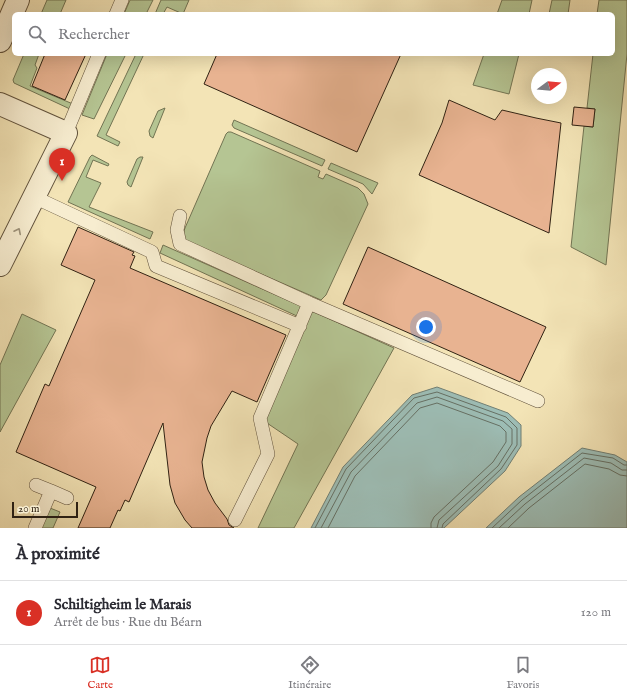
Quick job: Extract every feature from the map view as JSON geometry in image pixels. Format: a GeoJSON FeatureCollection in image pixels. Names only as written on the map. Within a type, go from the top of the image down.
{"type":"FeatureCollection","features":[{"type":"Feature","properties":{"kind":"street"},"geometry":{"type":"LineString","coordinates":[[13,12],[18,0]]}},
{"type":"Feature","properties":{"kind":"street"},"geometry":{"type":"LineString","coordinates":[[0,41],[12,14]]}},
{"type":"Feature","properties":{"kind":"street"},"geometry":{"type":"LineString","coordinates":[[0,104],[66,133],[0,265]]}},
{"type":"Feature","properties":{"kind":"lane"},"geometry":{"type":"LineString","coordinates":[[117,12],[122,0]]}},
{"type":"Feature","properties":{"kind":"lane"},"geometry":{"type":"LineString","coordinates":[[66,133],[98,56]]}},
{"type":"Feature","properties":{"kind":"lane"},"geometry":{"type":"LineString","coordinates":[[34,197],[152,252],[156,266],[300,326]]}},
{"type":"Feature","properties":{"kind":"lane"},"geometry":{"type":"LineString","coordinates":[[180,216],[177,230],[180,244],[309,303],[538,401]]}},
{"type":"Feature","properties":{"kind":"lane"},"geometry":{"type":"LineString","coordinates":[[235,520],[268,454],[260,418],[309,303]]}},
{"type":"Feature","properties":{"kind":"lane"},"geometry":{"type":"LineString","coordinates":[[36,484],[67,498]]}},
{"type":"Feature","properties":{"kind":"lane"},"geometry":{"type":"LineString","coordinates":[[35,528],[51,491]]}},
{"type":"Feature","properties":{"kind":"green space"},"geometry":{"type":"Polygon","coordinates":[[[47,0],[66,0],[61,12],[42,12],[47,0]]]}},
{"type":"Feature","properties":{"kind":"green space"},"geometry":{"type":"Polygon","coordinates":[[[130,0],[153,0],[147,12],[125,12],[130,0]]]}},
{"type":"Feature","properties":{"kind":"green space"},"geometry":{"type":"Polygon","coordinates":[[[161,0],[189,0],[184,12],[178,12],[167,7],[164,12],[156,12],[161,0]]]}},
{"type":"Feature","properties":{"kind":"green space"},"geometry":{"type":"Polygon","coordinates":[[[502,0],[532,0],[529,12],[498,12],[502,0]]]}},
{"type":"Feature","properties":{"kind":"green space"},"geometry":{"type":"Polygon","coordinates":[[[552,0],[570,0],[568,12],[549,12],[552,0]]]}},
{"type":"Feature","properties":{"kind":"green space"},"geometry":{"type":"Polygon","coordinates":[[[599,0],[627,0],[627,54],[606,265],[571,247],[584,126],[593,127],[595,109],[587,108],[593,56],[615,56],[615,12],[597,12],[599,0]]]}},
{"type":"Feature","properties":{"kind":"green space"},"geometry":{"type":"Polygon","coordinates":[[[23,56],[38,56],[35,65],[37,68],[30,86],[73,104],[70,109],[14,83],[13,80],[23,56]]]}},
{"type":"Feature","properties":{"kind":"green space"},"geometry":{"type":"Polygon","coordinates":[[[106,56],[125,56],[94,119],[82,115],[106,56]]]}},
{"type":"Feature","properties":{"kind":"green space"},"geometry":{"type":"Polygon","coordinates":[[[135,56],[143,56],[106,135],[120,142],[118,146],[97,136],[135,56]]]}},
{"type":"Feature","properties":{"kind":"green space"},"geometry":{"type":"Polygon","coordinates":[[[483,56],[518,56],[509,94],[473,85],[483,56]]]}},
{"type":"Feature","properties":{"kind":"green space"},"geometry":{"type":"Polygon","coordinates":[[[165,108],[153,138],[150,136],[149,131],[158,111],[165,108]]]}},
{"type":"Feature","properties":{"kind":"green space"},"geometry":{"type":"Polygon","coordinates":[[[234,120],[325,160],[322,166],[234,128],[232,125],[234,120]]]}},
{"type":"Feature","properties":{"kind":"green space"},"geometry":{"type":"Polygon","coordinates":[[[228,132],[320,171],[318,177],[323,179],[326,174],[358,188],[364,194],[368,204],[326,295],[321,300],[185,241],[183,234],[185,228],[228,132]]]}},
{"type":"Feature","properties":{"kind":"green space"},"geometry":{"type":"Polygon","coordinates":[[[92,155],[109,164],[108,166],[93,160],[86,177],[101,183],[89,207],[153,232],[150,239],[68,202],[92,155]]]}},
{"type":"Feature","properties":{"kind":"green space"},"geometry":{"type":"Polygon","coordinates":[[[143,157],[131,187],[127,182],[137,159],[143,157]]]}},
{"type":"Feature","properties":{"kind":"green space"},"geometry":{"type":"Polygon","coordinates":[[[331,163],[378,183],[372,194],[363,184],[328,169],[331,163]]]}},
{"type":"Feature","properties":{"kind":"green space"},"geometry":{"type":"Polygon","coordinates":[[[163,245],[303,307],[299,317],[160,253],[163,245]]]}},
{"type":"Feature","properties":{"kind":"green space"},"geometry":{"type":"Polygon","coordinates":[[[312,311],[394,348],[294,528],[258,528],[298,444],[264,421],[312,311]]]}},
{"type":"Feature","properties":{"kind":"green space"},"geometry":{"type":"Polygon","coordinates":[[[22,314],[56,330],[0,432],[0,365],[22,314]]]}},
{"type":"Feature","properties":{"kind":"green space"},"geometry":{"type":"Polygon","coordinates":[[[50,508],[60,512],[53,528],[41,528],[50,508]]]}},
{"type":"Feature","properties":{"kind":"water"},"geometry":{"type":"Polygon","coordinates":[[[437,387],[508,413],[521,425],[521,446],[505,471],[444,528],[311,528],[343,467],[412,395],[437,387]]]}},
{"type":"Feature","properties":{"kind":"water"},"geometry":{"type":"Polygon","coordinates":[[[582,448],[615,455],[627,462],[627,528],[486,528],[519,497],[582,448]]]}},
{"type":"Feature","properties":{"kind":"building"},"geometry":{"type":"Polygon","coordinates":[[[44,56],[85,56],[65,100],[32,86],[44,56]]]}},
{"type":"Feature","properties":{"kind":"building"},"geometry":{"type":"Polygon","coordinates":[[[216,56],[400,56],[357,152],[204,84],[216,56]]]}},
{"type":"Feature","properties":{"kind":"building"},"geometry":{"type":"Polygon","coordinates":[[[449,100],[495,120],[502,110],[561,123],[549,233],[419,175],[442,123],[449,100]]]}},
{"type":"Feature","properties":{"kind":"building"},"geometry":{"type":"Polygon","coordinates":[[[574,107],[595,109],[593,127],[572,125],[574,107]]]}},
{"type":"Feature","properties":{"kind":"building"},"geometry":{"type":"Polygon","coordinates":[[[78,227],[134,252],[132,255],[135,256],[130,268],[286,335],[257,402],[232,391],[211,426],[207,438],[202,462],[204,477],[208,490],[215,503],[227,519],[229,525],[234,528],[192,528],[185,520],[175,503],[170,485],[163,423],[129,502],[125,500],[120,511],[118,510],[110,528],[78,528],[96,487],[16,452],[45,384],[49,386],[95,280],[61,265],[78,227]]]}},
{"type":"Feature","properties":{"kind":"building"},"geometry":{"type":"Polygon","coordinates":[[[368,247],[546,327],[520,382],[343,304],[368,247]]]}},
{"type":"Feature","properties":{"kind":"place","name":"Schiltigheim le Marais"},"geometry":{"type":"Point","coordinates":[62,181]}}]}
